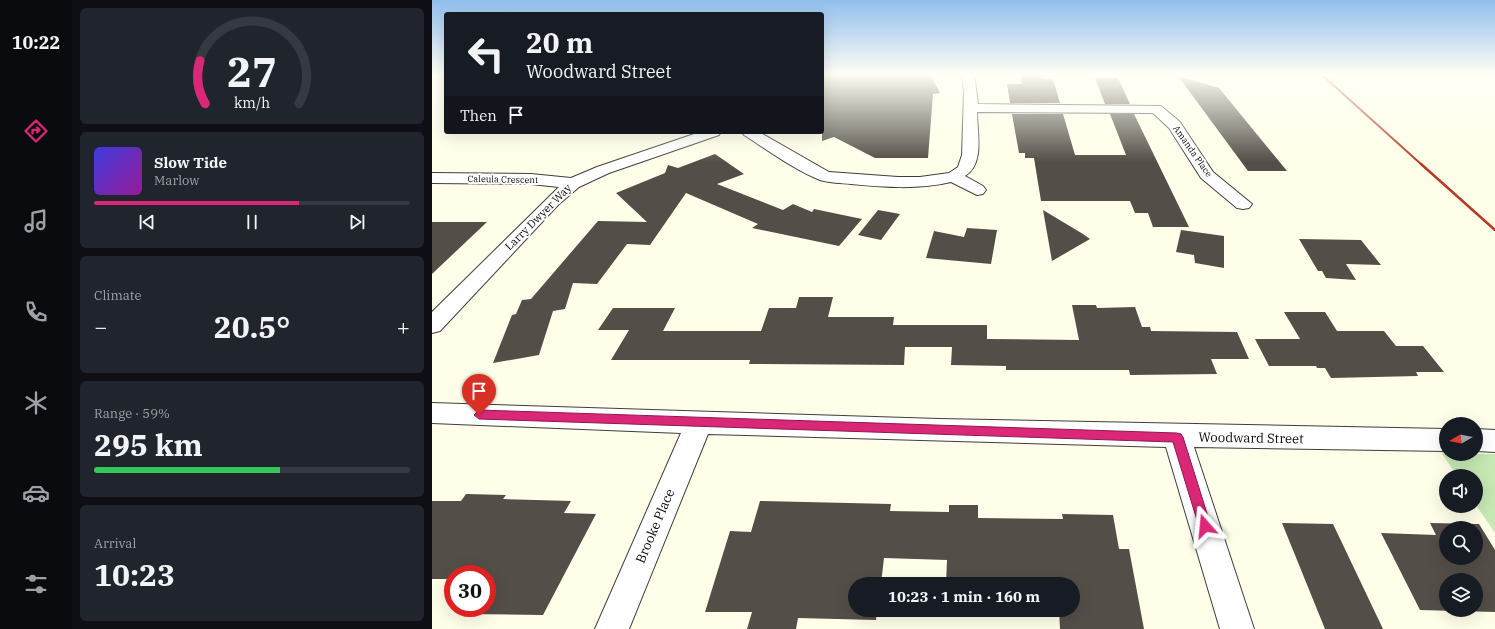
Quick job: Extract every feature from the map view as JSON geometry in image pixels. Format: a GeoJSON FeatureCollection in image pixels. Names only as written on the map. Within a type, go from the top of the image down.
{"type":"FeatureCollection","features":[{"type":"Feature","properties":{"kind":"street"},"geometry":{"type":"LineString","coordinates":[[752,134],[814,171],[826,176],[900,182],[926,182],[954,177],[964,171],[969,162],[970,103]]}},
{"type":"Feature","properties":{"kind":"street","name":"Amanda Place"},"geometry":{"type":"LineString","coordinates":[[970,108],[1156,109],[1176,125],[1207,175],[1243,204]]}},
{"type":"Feature","properties":{"kind":"street","name":"Larry Dwyer Way"},"geometry":{"type":"LineString","coordinates":[[432,325],[552,201],[573,182],[603,170],[708,134]]}},
{"type":"Feature","properties":{"kind":"street"},"geometry":{"type":"LineString","coordinates":[[954,177],[977,190]]}},
{"type":"Feature","properties":{"kind":"street","name":"Caleula Crescent"},"geometry":{"type":"LineString","coordinates":[[432,178],[530,179],[573,182]]}},
{"type":"Feature","properties":{"kind":"street","name":"Woodward Street"},"geometry":{"type":"LineString","coordinates":[[432,413],[699,423],[1177,437],[1439,440]]}},
{"type":"Feature","properties":{"kind":"street","name":"Brooke Place"},"geometry":{"type":"LineString","coordinates":[[612,629],[699,423]]}},
{"type":"Feature","properties":{"kind":"street"},"geometry":{"type":"LineString","coordinates":[[1177,437],[1237,629]]}},
{"type":"Feature","properties":{"kind":"street"},"geometry":{"type":"LineString","coordinates":[[1483,440],[1495,441]]}},
{"type":"Feature","properties":{"kind":"green space"},"geometry":{"type":"Polygon","coordinates":[[[1483,454],[1495,454],[1495,533],[1481,513],[1483,513],[1483,469],[1452,469],[1447,461],[1483,461],[1483,454]]]}},
{"type":"Feature","properties":{"kind":"building"},"geometry":{"type":"Polygon","coordinates":[[[824,103],[932,103],[928,158],[875,158],[834,137],[822,141],[822,134],[824,134],[824,103]]]}},
{"type":"Feature","properties":{"kind":"building"},"geometry":{"type":"Polygon","coordinates":[[[1105,103],[1130,104],[1105,104],[1105,103]]]}},
{"type":"Feature","properties":{"kind":"building"},"geometry":{"type":"Polygon","coordinates":[[[1198,103],[1232,103],[1287,171],[1248,171],[1198,103]]]}},
{"type":"Feature","properties":{"kind":"building"},"geometry":{"type":"Polygon","coordinates":[[[1012,114],[1063,114],[1075,155],[1126,155],[1110,114],[1134,114],[1189,227],[1153,227],[1148,213],[1135,213],[1130,201],[1041,201],[1034,158],[1025,158],[1025,153],[1019,153],[1012,114]]]}},
{"type":"Feature","properties":{"kind":"building"},"geometry":{"type":"Polygon","coordinates":[[[715,154],[744,174],[717,184],[783,210],[793,204],[812,212],[814,209],[862,219],[839,246],[752,228],[758,224],[686,193],[650,245],[627,244],[597,284],[573,283],[565,309],[553,311],[539,355],[493,363],[512,315],[516,314],[522,300],[531,299],[598,221],[647,222],[616,193],[665,173],[668,165],[678,168],[715,154]]]}},
{"type":"Feature","properties":{"kind":"building"},"geometry":{"type":"Polygon","coordinates":[[[878,210],[900,214],[881,240],[858,235],[878,210]]]}},
{"type":"Feature","properties":{"kind":"building"},"geometry":{"type":"Polygon","coordinates":[[[1043,210],[1083,234],[1090,239],[1052,261],[1043,210]]]}},
{"type":"Feature","properties":{"kind":"building"},"geometry":{"type":"Polygon","coordinates":[[[432,222],[487,222],[432,274],[432,222]]]}},
{"type":"Feature","properties":{"kind":"building"},"geometry":{"type":"Polygon","coordinates":[[[967,228],[997,230],[991,264],[926,258],[934,231],[964,237],[967,228]]]}},
{"type":"Feature","properties":{"kind":"building"},"geometry":{"type":"Polygon","coordinates":[[[1181,230],[1224,236],[1224,268],[1195,263],[1194,255],[1176,252],[1181,230]]]}},
{"type":"Feature","properties":{"kind":"building"},"geometry":{"type":"Polygon","coordinates":[[[1299,239],[1361,240],[1381,265],[1346,264],[1356,280],[1326,278],[1322,271],[1318,271],[1299,239]]]}},
{"type":"Feature","properties":{"kind":"building"},"geometry":{"type":"Polygon","coordinates":[[[799,297],[833,297],[828,317],[894,317],[893,325],[987,325],[987,339],[1079,340],[1072,305],[1096,305],[1097,308],[1135,307],[1142,327],[1150,327],[1151,331],[1237,332],[1249,359],[1211,359],[1217,374],[1130,375],[1129,370],[1006,370],[1006,366],[951,365],[952,347],[905,347],[904,365],[749,364],[750,360],[611,360],[629,330],[598,330],[613,308],[675,308],[663,331],[761,331],[769,308],[796,308],[799,297]]]}},
{"type":"Feature","properties":{"kind":"building"},"geometry":{"type":"Polygon","coordinates":[[[1284,312],[1325,312],[1337,331],[1384,331],[1396,346],[1423,346],[1444,372],[1416,372],[1418,376],[1331,378],[1325,368],[1317,368],[1316,366],[1269,366],[1255,339],[1300,339],[1284,312]]]}},
{"type":"Feature","properties":{"kind":"building"},"geometry":{"type":"Polygon","coordinates":[[[466,494],[506,495],[503,499],[571,501],[564,513],[596,514],[543,615],[496,614],[496,565],[444,565],[444,579],[432,579],[432,501],[461,501],[466,494]]]}},
{"type":"Feature","properties":{"kind":"building"},"geometry":{"type":"Polygon","coordinates":[[[760,501],[891,504],[890,511],[949,512],[949,505],[978,505],[978,518],[1063,519],[1062,514],[1113,515],[1119,549],[1129,549],[1144,629],[1060,629],[1059,617],[1080,617],[1080,577],[946,577],[947,560],[884,558],[882,577],[848,577],[848,617],[876,617],[876,620],[798,618],[796,629],[747,629],[752,612],[705,612],[730,531],[751,532],[760,501]]]}},
{"type":"Feature","properties":{"kind":"building"},"geometry":{"type":"Polygon","coordinates":[[[1282,523],[1333,524],[1383,629],[1325,629],[1282,523]]]}},
{"type":"Feature","properties":{"kind":"building"},"geometry":{"type":"Polygon","coordinates":[[[1430,523],[1439,523],[1439,565],[1483,565],[1483,530],[1495,550],[1495,612],[1483,612],[1483,573],[1439,573],[1439,611],[1420,610],[1381,533],[1436,535],[1430,523]]]}},
{"type":"Feature","properties":{"kind":"railway"},"geometry":{"type":"LineString","coordinates":[[1354,103],[1422,165]]}},
{"type":"Feature","properties":{"kind":"railway"},"geometry":{"type":"LineString","coordinates":[[1421,164],[1495,230]]}},
{"type":"Feature","properties":{"kind":"route"},"geometry":{"type":"LineString","coordinates":[[479,415],[1177,437],[1205,526]]}}]}
